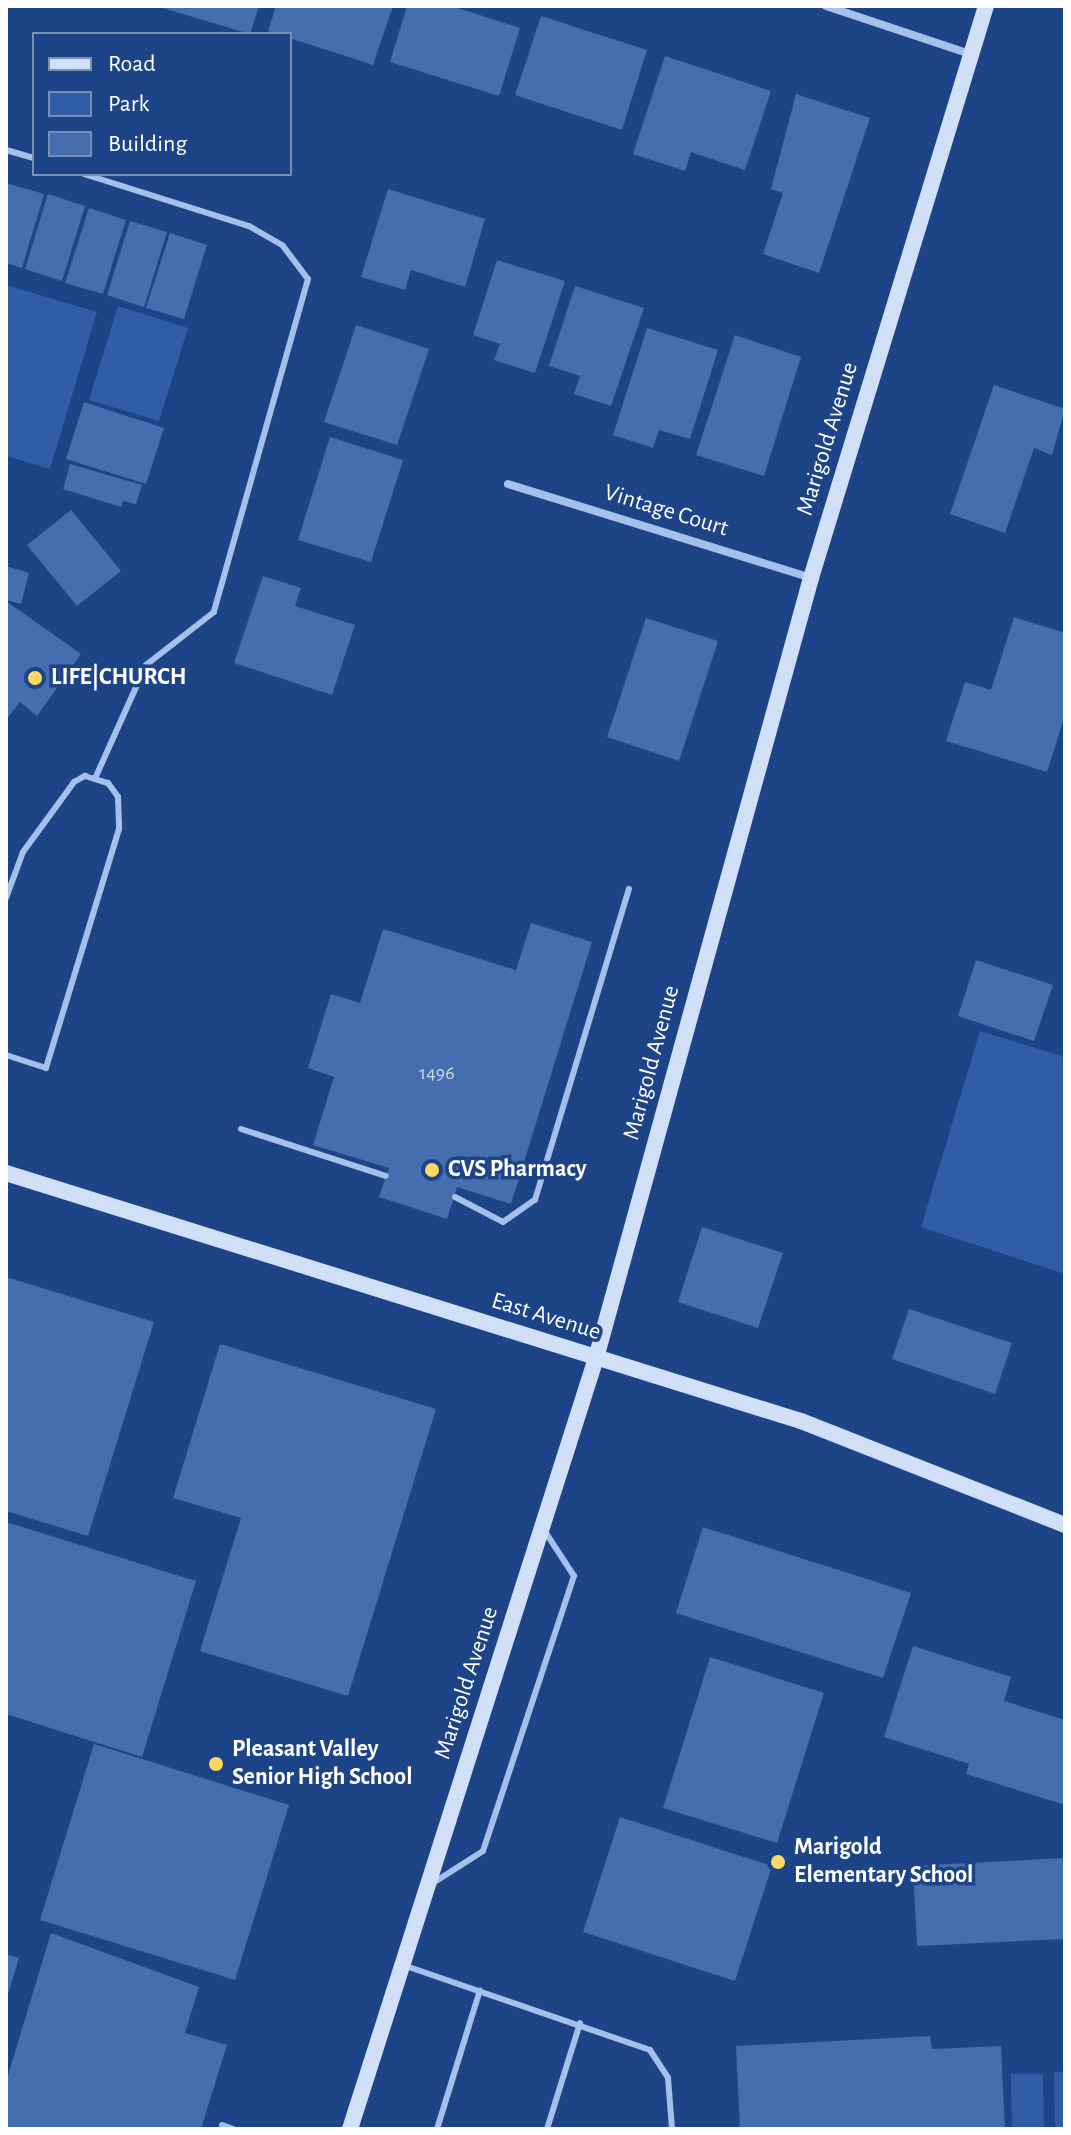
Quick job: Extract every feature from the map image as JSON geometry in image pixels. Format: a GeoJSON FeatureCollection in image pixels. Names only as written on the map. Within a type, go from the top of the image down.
{"type":"FeatureCollection","features":[{"type":"Feature","properties":{"kind":"street"},"geometry":{"type":"LineString","coordinates":[[826,6],[970,54]]}},
{"type":"Feature","properties":{"kind":"street","name":"Marigold Avenue"},"geometry":{"type":"LineString","coordinates":[[350,2129],[596,1358],[811,578],[986,6]]}},
{"type":"Feature","properties":{"kind":"street","name":"Vintage Court"},"geometry":{"type":"LineString","coordinates":[[508,484],[811,578]]}},
{"type":"Feature","properties":{"kind":"street","name":"East Avenue"},"geometry":{"type":"LineString","coordinates":[[6,1173],[801,1421],[1065,1525]]}},
{"type":"Feature","properties":{"kind":"lane"},"geometry":{"type":"LineString","coordinates":[[6,150],[32,157]]}},
{"type":"Feature","properties":{"kind":"lane"},"geometry":{"type":"LineString","coordinates":[[90,176],[249,226],[283,246],[308,279],[214,612],[146,665],[96,776]]}},
{"type":"Feature","properties":{"kind":"lane"},"geometry":{"type":"LineString","coordinates":[[6,898],[45,818],[74,782],[96,776]]}},
{"type":"Feature","properties":{"kind":"lane"},"geometry":{"type":"LineString","coordinates":[[6,1055],[46,1068],[119,829],[118,797],[96,776]]}},
{"type":"Feature","properties":{"kind":"lane"},"geometry":{"type":"LineString","coordinates":[[455,1197],[503,1222],[535,1200],[629,889]]}},
{"type":"Feature","properties":{"kind":"lane"},"geometry":{"type":"LineString","coordinates":[[241,1129],[386,1176]]}},
{"type":"Feature","properties":{"kind":"lane"},"geometry":{"type":"LineString","coordinates":[[427,1887],[483,1851],[574,1576],[542,1527]]}},
{"type":"Feature","properties":{"kind":"lane"},"geometry":{"type":"LineString","coordinates":[[402,1965],[580,2023],[660,2059],[674,2110],[672,2129]]}},
{"type":"Feature","properties":{"kind":"lane"},"geometry":{"type":"LineString","coordinates":[[437,2129],[480,1990]]}},
{"type":"Feature","properties":{"kind":"lane"},"geometry":{"type":"LineString","coordinates":[[547,2129],[580,2023]]}},
{"type":"Feature","properties":{"kind":"lane"},"geometry":{"type":"LineString","coordinates":[[222,2125],[233,2129]]}},
{"type":"Feature","properties":{"kind":"green space"},"geometry":{"type":"Polygon","coordinates":[[[6,285],[97,312],[50,469],[6,456],[6,285]]]}},
{"type":"Feature","properties":{"kind":"green space"},"geometry":{"type":"Polygon","coordinates":[[[118,306],[188,328],[159,421],[89,400],[118,306]]]}},
{"type":"Feature","properties":{"kind":"green space"},"geometry":{"type":"Polygon","coordinates":[[[980,1031],[1065,1057],[1065,1274],[921,1227],[980,1031]]]}},
{"type":"Feature","properties":{"kind":"green space"},"geometry":{"type":"Polygon","coordinates":[[[1054,2072],[1065,2072],[1065,2129],[1055,2129],[1054,2072]]]}},
{"type":"Feature","properties":{"kind":"green space"},"geometry":{"type":"Polygon","coordinates":[[[1011,2074],[1043,2074],[1044,2129],[1012,2129],[1011,2074]]]}},
{"type":"Feature","properties":{"kind":"building"},"geometry":{"type":"Polygon","coordinates":[[[156,6],[259,6],[251,32],[156,6]]]}},
{"type":"Feature","properties":{"kind":"building"},"geometry":{"type":"Polygon","coordinates":[[[276,6],[393,6],[373,65],[292,39],[292,32],[268,31],[276,6]]]}},
{"type":"Feature","properties":{"kind":"building"},"geometry":{"type":"Polygon","coordinates":[[[407,6],[452,6],[520,28],[499,96],[390,62],[407,6]]]}},
{"type":"Feature","properties":{"kind":"building"},"geometry":{"type":"Polygon","coordinates":[[[541,16],[647,50],[622,130],[515,95],[541,16]]]}},
{"type":"Feature","properties":{"kind":"building"},"geometry":{"type":"Polygon","coordinates":[[[665,56],[771,91],[745,170],[691,152],[685,171],[633,154],[665,56]]]}},
{"type":"Feature","properties":{"kind":"building"},"geometry":{"type":"Polygon","coordinates":[[[796,94],[870,118],[819,273],[763,254],[783,193],[771,189],[796,94]]]}},
{"type":"Feature","properties":{"kind":"building"},"geometry":{"type":"Polygon","coordinates":[[[6,183],[44,194],[22,268],[6,263],[6,183]]]}},
{"type":"Feature","properties":{"kind":"building"},"geometry":{"type":"Polygon","coordinates":[[[388,189],[485,219],[465,287],[411,270],[405,290],[361,277],[388,189]]]}},
{"type":"Feature","properties":{"kind":"building"},"geometry":{"type":"Polygon","coordinates":[[[48,194],[85,206],[62,281],[25,269],[48,194]]]}},
{"type":"Feature","properties":{"kind":"building"},"geometry":{"type":"Polygon","coordinates":[[[89,208],[126,220],[103,294],[65,283],[89,208]]]}},
{"type":"Feature","properties":{"kind":"building"},"geometry":{"type":"Polygon","coordinates":[[[130,221],[167,232],[144,307],[107,295],[130,221]]]}},
{"type":"Feature","properties":{"kind":"building"},"geometry":{"type":"Polygon","coordinates":[[[170,233],[207,245],[184,319],[146,308],[170,233]]]}},
{"type":"Feature","properties":{"kind":"building"},"geometry":{"type":"Polygon","coordinates":[[[497,260],[565,281],[535,373],[494,360],[500,344],[473,335],[497,260]]]}},
{"type":"Feature","properties":{"kind":"building"},"geometry":{"type":"Polygon","coordinates":[[[575,286],[644,308],[611,406],[574,394],[580,376],[549,366],[575,286]]]}},
{"type":"Feature","properties":{"kind":"building"},"geometry":{"type":"Polygon","coordinates":[[[356,325],[429,349],[397,445],[324,422],[356,325]]]}},
{"type":"Feature","properties":{"kind":"building"},"geometry":{"type":"Polygon","coordinates":[[[647,328],[718,350],[690,439],[659,430],[653,448],[613,435],[647,328]]]}},
{"type":"Feature","properties":{"kind":"building"},"geometry":{"type":"Polygon","coordinates":[[[735,335],[801,357],[764,476],[696,455],[735,335]]]}},
{"type":"Feature","properties":{"kind":"building"},"geometry":{"type":"Polygon","coordinates":[[[994,385],[1065,409],[1052,455],[1034,448],[1005,533],[950,514],[994,385]]]}},
{"type":"Feature","properties":{"kind":"building"},"geometry":{"type":"Polygon","coordinates":[[[84,402],[164,428],[146,484],[66,459],[84,402]]]}},
{"type":"Feature","properties":{"kind":"building"},"geometry":{"type":"Polygon","coordinates":[[[330,437],[403,460],[371,562],[298,540],[330,437]]]}},
{"type":"Feature","properties":{"kind":"building"},"geometry":{"type":"Polygon","coordinates":[[[70,464],[142,485],[136,504],[123,501],[121,507],[63,489],[70,464]]]}},
{"type":"Feature","properties":{"kind":"building"},"geometry":{"type":"Polygon","coordinates":[[[71,510],[121,571],[77,606],[27,545],[71,510]]]}},
{"type":"Feature","properties":{"kind":"building"},"geometry":{"type":"Polygon","coordinates":[[[6,566],[29,573],[21,604],[6,600],[6,566]]]}},
{"type":"Feature","properties":{"kind":"building"},"geometry":{"type":"Polygon","coordinates":[[[263,576],[301,588],[295,606],[355,625],[332,695],[234,663],[263,576]]]}},
{"type":"Feature","properties":{"kind":"building","name":"LIFE|CHURCH"},"geometry":{"type":"Polygon","coordinates":[[[6,601],[81,654],[37,716],[20,702],[6,720],[6,601]]]}},
{"type":"Feature","properties":{"kind":"building"},"geometry":{"type":"Polygon","coordinates":[[[1014,617],[1065,633],[1065,715],[1047,772],[946,741],[965,682],[991,690],[1014,617]]]}},
{"type":"Feature","properties":{"kind":"building"},"geometry":{"type":"Polygon","coordinates":[[[646,618],[718,641],[679,761],[607,737],[646,618]]]}},
{"type":"Feature","properties":{"kind":"building","name":"CVS Pharmacy"},"geometry":{"type":"Polygon","coordinates":[[[531,923],[592,942],[511,1204],[457,1187],[447,1219],[379,1197],[389,1168],[313,1145],[334,1077],[308,1068],[331,994],[360,1003],[383,929],[516,970],[531,923]]]}},
{"type":"Feature","properties":{"kind":"building"},"geometry":{"type":"Polygon","coordinates":[[[976,960],[1053,985],[1034,1041],[958,1016],[976,960]]]}},
{"type":"Feature","properties":{"kind":"building"},"geometry":{"type":"Polygon","coordinates":[[[702,1227],[783,1253],[758,1328],[678,1302],[702,1227]]]}},
{"type":"Feature","properties":{"kind":"building"},"geometry":{"type":"Polygon","coordinates":[[[6,1277],[154,1322],[88,1536],[6,1511],[6,1277]]]}},
{"type":"Feature","properties":{"kind":"building"},"geometry":{"type":"Polygon","coordinates":[[[909,1309],[1012,1343],[995,1394],[892,1359],[909,1309]]]}},
{"type":"Feature","properties":{"kind":"building"},"geometry":{"type":"Polygon","coordinates":[[[220,1344],[436,1409],[348,1696],[200,1651],[241,1518],[173,1498],[220,1344]]]}},
{"type":"Feature","properties":{"kind":"building"},"geometry":{"type":"Polygon","coordinates":[[[6,1522],[196,1581],[142,1757],[6,1714],[6,1522]]]}},
{"type":"Feature","properties":{"kind":"building"},"geometry":{"type":"Polygon","coordinates":[[[703,1527],[911,1593],[883,1678],[676,1613],[703,1527]]]}},
{"type":"Feature","properties":{"kind":"building"},"geometry":{"type":"Polygon","coordinates":[[[913,1646],[1011,1677],[1004,1701],[1065,1720],[1065,1805],[966,1774],[969,1764],[884,1737],[913,1646]]]}},
{"type":"Feature","properties":{"kind":"building"},"geometry":{"type":"Polygon","coordinates":[[[710,1657],[824,1693],[777,1843],[663,1808],[710,1657]]]}},
{"type":"Feature","properties":{"kind":"building"},"geometry":{"type":"Polygon","coordinates":[[[94,1744],[289,1805],[235,1980],[40,1920],[94,1744]]]}},
{"type":"Feature","properties":{"kind":"building"},"geometry":{"type":"Polygon","coordinates":[[[620,1817],[772,1866],[735,1981],[583,1932],[620,1817]]]}},
{"type":"Feature","properties":{"kind":"building"},"geometry":{"type":"Polygon","coordinates":[[[1065,1858],[1065,1939],[917,1946],[913,1866],[1065,1858]]]}},
{"type":"Feature","properties":{"kind":"building"},"geometry":{"type":"Polygon","coordinates":[[[51,1933],[199,1987],[185,2033],[227,2045],[201,2129],[6,2129],[6,2082],[51,1933]]]}},
{"type":"Feature","properties":{"kind":"building"},"geometry":{"type":"Polygon","coordinates":[[[6,1954],[19,1958],[7,1997],[6,1997],[6,1954]]]}},
{"type":"Feature","properties":{"kind":"building"},"geometry":{"type":"Polygon","coordinates":[[[930,2036],[932,2049],[1001,2046],[1005,2129],[740,2129],[736,2046],[930,2036]]]}},
{"type":"Feature","properties":{"kind":"place","name":"LIFE|CHURCH"},"geometry":{"type":"Point","coordinates":[35,678]}},
{"type":"Feature","properties":{"kind":"place","name":"CVS Pharmacy"},"geometry":{"type":"Point","coordinates":[432,1170]}},
{"type":"Feature","properties":{"kind":"place","name":"Pleasant Valley Senior High School"},"geometry":{"type":"Point","coordinates":[216,1764]}},
{"type":"Feature","properties":{"kind":"place","name":"Marigold Elementary School"},"geometry":{"type":"Point","coordinates":[778,1862]}}]}
